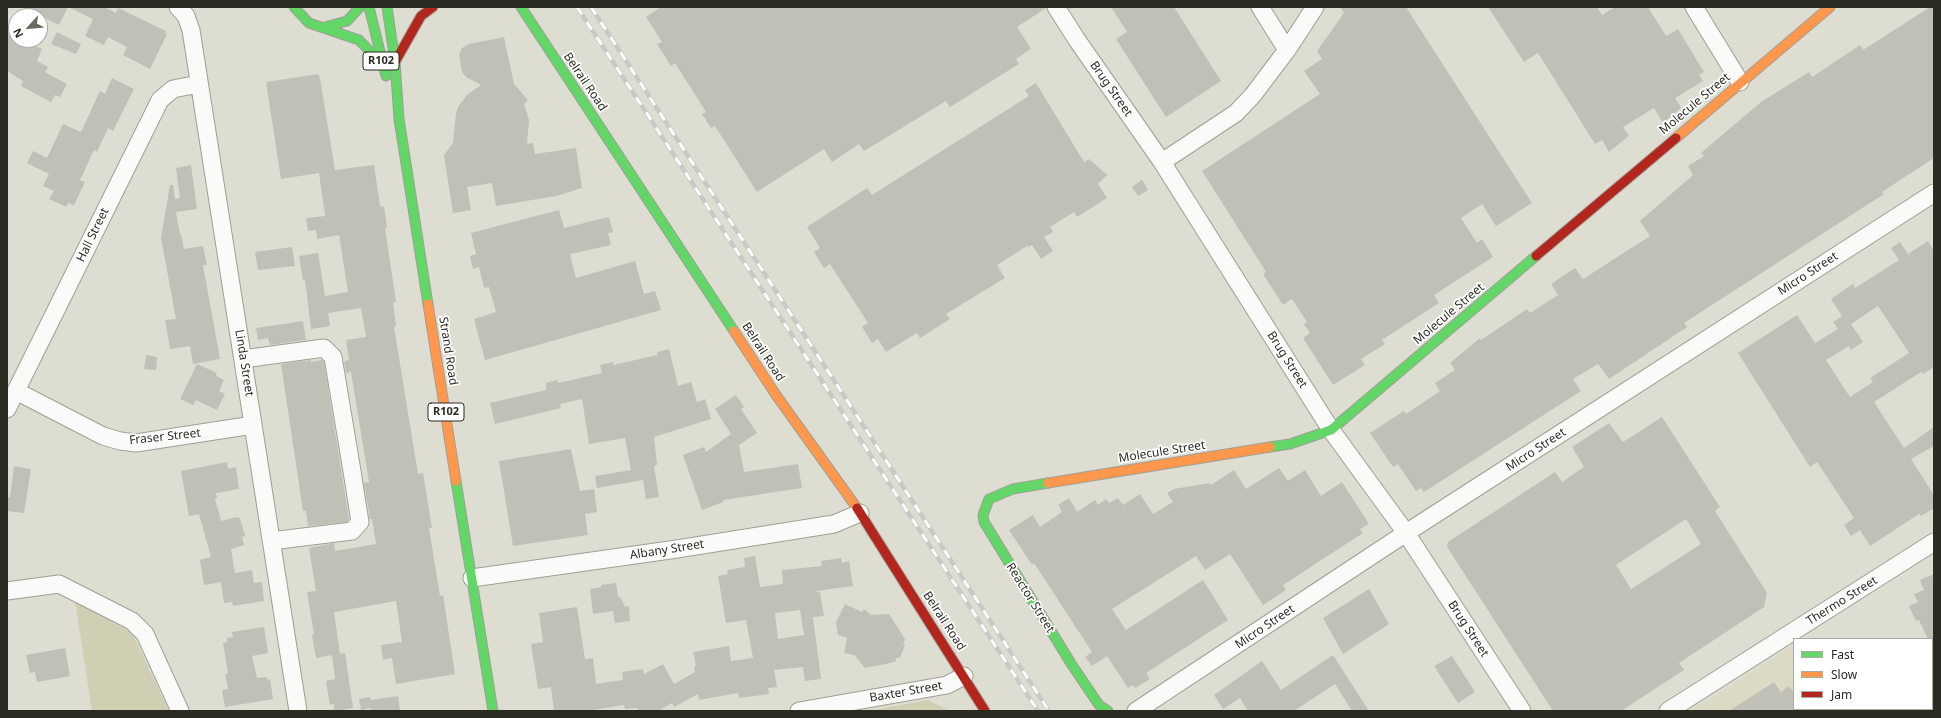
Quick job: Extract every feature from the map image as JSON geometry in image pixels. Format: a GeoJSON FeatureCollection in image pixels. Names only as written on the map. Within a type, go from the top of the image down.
{"type":"FeatureCollection","features":[{"type":"Feature","properties":{"kind":"street"},"geometry":{"type":"LineString","coordinates":[[294,7],[309,23],[325,27],[359,40],[382,64]]}},
{"type":"Feature","properties":{"kind":"street"},"geometry":{"type":"LineString","coordinates":[[325,27],[347,21],[360,7]]}},
{"type":"Feature","properties":{"kind":"street","name":"Strand Road"},"geometry":{"type":"LineString","coordinates":[[369,7],[382,64],[398,113]]}},
{"type":"Feature","properties":{"kind":"street","name":"Strand Road"},"geometry":{"type":"LineString","coordinates":[[387,7],[395,62],[398,113],[493,711]]}},
{"type":"Feature","properties":{"kind":"street"},"geometry":{"type":"LineString","coordinates":[[395,62],[421,16],[433,7]]}},
{"type":"Feature","properties":{"kind":"street","name":"Belrail Road"},"geometry":{"type":"LineString","coordinates":[[521,7],[776,395],[860,513],[985,711]]}},
{"type":"Feature","properties":{"kind":"street","name":"Brug Street"},"geometry":{"type":"LineString","coordinates":[[1056,7],[1077,40],[1162,162],[1332,430],[1406,533],[1522,711]]}},
{"type":"Feature","properties":{"kind":"street"},"geometry":{"type":"LineString","coordinates":[[1260,7],[1287,50]]}},
{"type":"Feature","properties":{"kind":"street"},"geometry":{"type":"LineString","coordinates":[[1162,162],[1236,113],[1253,95],[1287,50],[1315,7]]}},
{"type":"Feature","properties":{"kind":"street"},"geometry":{"type":"LineString","coordinates":[[1694,7],[1740,82]]}},
{"type":"Feature","properties":{"kind":"street","name":"Molecule Street"},"geometry":{"type":"LineString","coordinates":[[1012,489],[1290,444],[1332,430],[1830,7]]}},
{"type":"Feature","properties":{"kind":"street","name":"Linda Street"},"geometry":{"type":"LineString","coordinates":[[182,11],[191,30],[298,711]]}},
{"type":"Feature","properties":{"kind":"street","name":"Hall Street"},"geometry":{"type":"LineString","coordinates":[[7,409],[160,100],[173,89],[199,84]]}},
{"type":"Feature","properties":{"kind":"street","name":"Micro Street"},"geometry":{"type":"LineString","coordinates":[[1138,710],[1406,533],[1934,193]]}},
{"type":"Feature","properties":{"kind":"street"},"geometry":{"type":"LineString","coordinates":[[243,359],[324,348],[333,357],[360,522],[352,531],[271,541]]}},
{"type":"Feature","properties":{"kind":"street","name":"Fraser Street"},"geometry":{"type":"LineString","coordinates":[[16,391],[103,436],[120,441],[136,443],[253,425]]}},
{"type":"Feature","properties":{"kind":"street","name":"Reactor Street"},"geometry":{"type":"LineString","coordinates":[[1012,489],[989,499],[983,515],[984,522],[1072,665],[1099,705],[1108,711]]}},
{"type":"Feature","properties":{"kind":"street","name":"Albany Street"},"geometry":{"type":"LineString","coordinates":[[472,578],[676,549],[834,524],[860,513]]}},
{"type":"Feature","properties":{"kind":"street","name":"Thermo Street"},"geometry":{"type":"LineString","coordinates":[[1668,711],[1934,542]]}},
{"type":"Feature","properties":{"kind":"street"},"geometry":{"type":"LineString","coordinates":[[7,591],[59,584],[132,621],[145,634],[180,711]]}},
{"type":"Feature","properties":{"kind":"street","name":"Baxter Street"},"geometry":{"type":"LineString","coordinates":[[799,711],[947,685],[964,676]]}},
{"type":"Feature","properties":{"kind":"shaded area"},"geometry":{"type":"Polygon","coordinates":[[[75,601],[132,633],[169,711],[92,711],[75,601]]]}},
{"type":"Feature","properties":{"kind":"shaded area"},"geometry":{"type":"Polygon","coordinates":[[[1793,646],[1793,710],[1854,711],[1691,711],[1793,646]]]}},
{"type":"Feature","properties":{"kind":"shaded area"},"geometry":{"type":"Polygon","coordinates":[[[928,700],[950,711],[874,711],[874,710],[928,700]]]}},
{"type":"Feature","properties":{"kind":"building"},"geometry":{"type":"Polygon","coordinates":[[[22,7],[68,7],[59,25],[48,20],[48,8],[22,7]]]}},
{"type":"Feature","properties":{"kind":"building"},"geometry":{"type":"Polygon","coordinates":[[[68,7],[104,7],[116,13],[118,8],[166,31],[165,33],[167,34],[150,69],[123,55],[127,47],[108,37],[104,45],[85,36],[93,19],[68,7]]]}},
{"type":"Feature","properties":{"kind":"building"},"geometry":{"type":"Polygon","coordinates":[[[661,7],[1046,8],[1017,27],[1031,49],[1016,59],[1019,64],[950,107],[946,101],[864,151],[859,144],[832,162],[824,149],[757,192],[715,126],[711,128],[702,114],[706,112],[675,63],[671,66],[657,44],[662,42],[646,17],[661,7]]]}},
{"type":"Feature","properties":{"kind":"building"},"geometry":{"type":"Polygon","coordinates":[[[1111,7],[1174,7],[1221,81],[1166,117],[1116,39],[1127,32],[1111,7]]]}},
{"type":"Feature","properties":{"kind":"building"},"geometry":{"type":"Polygon","coordinates":[[[1340,7],[1406,7],[1532,203],[1496,226],[1482,204],[1461,218],[1477,243],[1482,239],[1493,257],[1434,295],[1439,303],[1382,340],[1385,344],[1361,359],[1365,365],[1333,385],[1303,338],[1310,333],[1304,324],[1307,322],[1292,299],[1283,305],[1263,274],[1266,272],[1202,171],[1320,94],[1304,71],[1322,59],[1317,51],[1344,13],[1340,7]]]}},
{"type":"Feature","properties":{"kind":"building"},"geometry":{"type":"Polygon","coordinates":[[[1488,7],[1597,7],[1602,15],[1615,7],[1648,7],[1666,36],[1678,29],[1704,72],[1699,75],[1703,81],[1675,98],[1681,108],[1663,123],[1654,108],[1623,127],[1629,136],[1609,152],[1602,140],[1595,144],[1538,53],[1524,62],[1488,7]]]}},
{"type":"Feature","properties":{"kind":"building"},"geometry":{"type":"Polygon","coordinates":[[[1930,7],[1934,7],[1934,158],[1882,192],[1884,194],[1684,323],[1687,327],[1609,379],[1598,364],[1573,379],[1581,391],[1424,492],[1421,488],[1416,491],[1398,464],[1393,467],[1370,433],[1404,411],[1406,414],[1440,391],[1435,383],[1455,370],[1450,363],[1480,338],[1481,340],[1527,309],[1530,313],[1558,295],[1551,284],[1575,268],[1583,279],[1650,236],[1640,221],[1693,175],[1688,166],[1704,156],[1701,153],[1761,102],[1809,72],[1812,77],[1860,45],[1863,50],[1930,7]]]}},
{"type":"Feature","properties":{"kind":"building"},"geometry":{"type":"Polygon","coordinates":[[[7,32],[8,48],[42,49],[37,61],[48,67],[45,72],[67,84],[60,97],[55,95],[51,102],[21,86],[23,81],[7,71],[7,32]]]}},
{"type":"Feature","properties":{"kind":"building"},"geometry":{"type":"Polygon","coordinates":[[[57,32],[81,44],[76,54],[51,44],[57,32]]]}},
{"type":"Feature","properties":{"kind":"building"},"geometry":{"type":"Polygon","coordinates":[[[504,37],[514,84],[528,100],[524,104],[529,120],[527,144],[533,143],[535,154],[576,148],[582,188],[556,196],[496,206],[492,183],[467,187],[471,210],[453,213],[444,155],[453,143],[458,107],[467,95],[481,85],[466,77],[462,72],[459,55],[462,48],[469,44],[504,37]]]}},
{"type":"Feature","properties":{"kind":"building"},"geometry":{"type":"Polygon","coordinates":[[[318,74],[320,78],[335,170],[374,165],[380,206],[384,207],[387,227],[385,228],[396,302],[393,303],[396,326],[394,327],[418,474],[423,473],[432,528],[429,528],[440,596],[443,595],[455,674],[396,684],[392,658],[383,660],[381,645],[402,642],[396,601],[334,612],[340,654],[345,653],[353,708],[334,711],[334,704],[330,705],[326,681],[335,679],[332,655],[316,658],[312,635],[314,634],[307,592],[316,591],[309,548],[334,543],[335,551],[376,544],[364,483],[369,482],[351,372],[346,373],[344,361],[349,360],[346,340],[366,337],[361,308],[328,313],[330,326],[311,329],[305,280],[303,280],[299,256],[318,253],[325,296],[348,292],[339,235],[317,239],[316,230],[308,231],[306,218],[325,216],[319,173],[281,179],[266,82],[318,74]]]}},
{"type":"Feature","properties":{"kind":"building"},"geometry":{"type":"Polygon","coordinates":[[[112,78],[134,89],[113,131],[108,128],[97,152],[94,150],[80,180],[85,182],[74,205],[68,203],[66,207],[49,199],[54,191],[43,186],[49,174],[27,163],[33,151],[47,158],[63,124],[81,132],[100,91],[105,94],[112,78]]]}},
{"type":"Feature","properties":{"kind":"building"},"geometry":{"type":"Polygon","coordinates":[[[1036,83],[1084,162],[1089,159],[1107,175],[1098,184],[1107,198],[1077,217],[1074,212],[1050,227],[1053,232],[1044,237],[1053,251],[1041,259],[1032,245],[1027,246],[997,265],[1005,278],[946,314],[950,319],[920,338],[917,333],[886,352],[878,339],[872,343],[862,327],[868,323],[830,264],[824,268],[814,252],[820,248],[807,227],[867,188],[872,195],[1029,96],[1025,90],[1036,83]]]}},
{"type":"Feature","properties":{"kind":"building"},"geometry":{"type":"Polygon","coordinates":[[[191,165],[197,209],[176,212],[184,249],[203,246],[207,265],[203,265],[220,359],[193,364],[190,346],[170,349],[165,320],[176,319],[161,238],[170,185],[173,185],[175,199],[180,198],[176,168],[191,165]]]}},
{"type":"Feature","properties":{"kind":"building"},"geometry":{"type":"Polygon","coordinates":[[[1142,180],[1148,190],[1138,196],[1132,187],[1142,180]]]}},
{"type":"Feature","properties":{"kind":"building"},"geometry":{"type":"Polygon","coordinates":[[[559,210],[564,228],[609,217],[613,232],[608,233],[611,245],[570,254],[576,278],[635,261],[644,294],[655,291],[661,310],[485,360],[474,319],[496,312],[489,287],[484,288],[479,267],[473,269],[470,256],[476,254],[471,233],[559,210]]]}},
{"type":"Feature","properties":{"kind":"building"},"geometry":{"type":"Polygon","coordinates":[[[1928,241],[1934,251],[1934,367],[1923,374],[1921,372],[1874,402],[1904,448],[1934,427],[1934,446],[1911,459],[1934,495],[1934,508],[1921,516],[1919,514],[1870,546],[1860,530],[1851,536],[1844,525],[1854,518],[1817,462],[1810,467],[1738,353],[1797,315],[1815,343],[1838,329],[1833,322],[1842,316],[1831,299],[1853,284],[1855,288],[1899,260],[1891,248],[1900,242],[1908,254],[1928,241]],[[1878,306],[1851,324],[1863,342],[1851,350],[1849,346],[1826,360],[1850,397],[1873,382],[1870,378],[1909,353],[1878,306]]]}},
{"type":"Feature","properties":{"kind":"building"},"geometry":{"type":"Polygon","coordinates":[[[292,247],[295,266],[258,270],[255,252],[292,247]]]}},
{"type":"Feature","properties":{"kind":"building"},"geometry":{"type":"Polygon","coordinates":[[[303,321],[306,340],[270,345],[268,338],[258,340],[256,328],[303,321]]]}},
{"type":"Feature","properties":{"kind":"building"},"geometry":{"type":"Polygon","coordinates":[[[669,349],[678,386],[691,382],[697,402],[705,399],[711,419],[654,437],[657,465],[654,466],[659,497],[646,499],[643,480],[597,488],[595,476],[631,470],[625,438],[589,444],[582,399],[560,404],[561,408],[495,424],[490,403],[546,390],[546,383],[557,380],[558,383],[602,373],[600,365],[613,362],[613,365],[658,355],[657,352],[669,349]]]}},
{"type":"Feature","properties":{"kind":"building"},"geometry":{"type":"Polygon","coordinates":[[[146,355],[157,357],[156,370],[144,369],[146,355]]]}},
{"type":"Feature","properties":{"kind":"building"},"geometry":{"type":"Polygon","coordinates":[[[311,360],[311,362],[322,360],[324,362],[349,519],[347,522],[308,526],[306,511],[303,511],[281,364],[311,360]]]}},
{"type":"Feature","properties":{"kind":"building"},"geometry":{"type":"Polygon","coordinates":[[[197,364],[217,373],[216,376],[224,380],[219,391],[225,394],[217,410],[196,400],[193,405],[180,399],[197,364]]]}},
{"type":"Feature","properties":{"kind":"building"},"geometry":{"type":"Polygon","coordinates":[[[736,395],[744,407],[741,409],[757,433],[739,445],[744,472],[798,464],[802,488],[723,500],[723,502],[702,510],[683,455],[704,447],[706,452],[731,434],[715,409],[736,395]]]}},
{"type":"Feature","properties":{"kind":"building"},"geometry":{"type":"Polygon","coordinates":[[[1662,417],[1720,507],[1715,511],[1767,593],[1764,607],[1679,663],[1684,670],[1621,711],[1553,711],[1447,547],[1448,542],[1555,472],[1562,482],[1584,467],[1572,447],[1609,423],[1623,442],[1662,417]],[[1686,519],[1616,565],[1631,589],[1701,544],[1686,519]]]}},
{"type":"Feature","properties":{"kind":"building"},"geometry":{"type":"Polygon","coordinates":[[[571,449],[580,491],[594,489],[597,512],[585,514],[588,535],[513,546],[499,461],[571,449]]]}},
{"type":"Feature","properties":{"kind":"building"},"geometry":{"type":"Polygon","coordinates":[[[227,462],[228,469],[236,467],[239,489],[216,493],[217,498],[215,499],[221,521],[237,517],[240,518],[245,536],[242,537],[244,545],[231,549],[235,573],[252,570],[254,583],[262,582],[264,601],[233,606],[232,602],[224,603],[221,582],[204,585],[200,560],[211,557],[199,514],[189,516],[181,471],[227,462]]]}},
{"type":"Feature","properties":{"kind":"building"},"geometry":{"type":"Polygon","coordinates":[[[14,466],[31,469],[24,513],[7,511],[7,497],[10,497],[14,466]]]}},
{"type":"Feature","properties":{"kind":"building"},"geometry":{"type":"Polygon","coordinates":[[[1279,468],[1288,481],[1305,470],[1321,496],[1342,482],[1369,524],[1360,529],[1363,533],[1283,585],[1286,590],[1263,605],[1230,554],[1205,570],[1196,556],[1112,609],[1126,630],[1203,580],[1228,620],[1146,673],[1150,679],[1135,688],[1133,685],[1128,688],[1107,656],[1092,666],[1085,657],[1092,652],[1034,563],[1032,565],[1009,530],[1033,515],[1040,527],[1062,512],[1058,505],[1069,498],[1077,512],[1095,500],[1098,505],[1106,499],[1109,503],[1118,498],[1123,505],[1140,494],[1153,514],[1173,502],[1167,493],[1174,489],[1209,483],[1211,485],[1234,470],[1246,489],[1279,468]]]}},
{"type":"Feature","properties":{"kind":"building"},"geometry":{"type":"Polygon","coordinates":[[[755,556],[760,587],[783,584],[782,570],[822,566],[821,561],[841,558],[842,563],[849,561],[853,586],[816,591],[820,593],[824,616],[813,617],[821,679],[805,681],[803,667],[774,670],[777,687],[768,688],[769,694],[739,698],[738,693],[699,700],[698,694],[674,707],[672,703],[658,711],[638,711],[637,708],[625,709],[624,705],[587,711],[554,711],[551,687],[538,689],[531,644],[543,642],[539,613],[577,607],[585,659],[593,658],[596,684],[623,680],[622,672],[643,669],[644,674],[663,664],[674,684],[695,672],[694,667],[696,666],[693,652],[729,646],[731,661],[753,658],[746,620],[726,623],[718,576],[728,574],[727,570],[745,567],[744,558],[755,556]],[[800,610],[775,613],[778,639],[804,635],[800,610]]]}},
{"type":"Feature","properties":{"kind":"building"},"geometry":{"type":"Polygon","coordinates":[[[1934,574],[1934,654],[1933,638],[1928,638],[1919,620],[1916,621],[1909,606],[1918,602],[1914,594],[1924,590],[1920,580],[1934,574]]]}},
{"type":"Feature","properties":{"kind":"building"},"geometry":{"type":"Polygon","coordinates":[[[616,583],[618,597],[621,598],[625,607],[629,606],[630,621],[615,623],[613,611],[593,614],[590,589],[601,587],[601,585],[616,583]]]}},
{"type":"Feature","properties":{"kind":"building"},"geometry":{"type":"Polygon","coordinates":[[[1369,589],[1389,624],[1343,654],[1323,618],[1369,589]]]}},
{"type":"Feature","properties":{"kind":"building"},"geometry":{"type":"Polygon","coordinates":[[[845,604],[862,612],[864,609],[871,615],[889,614],[905,639],[903,644],[905,645],[900,658],[897,657],[895,662],[865,668],[854,655],[844,653],[847,638],[838,635],[836,622],[845,604]]]}},
{"type":"Feature","properties":{"kind":"building"},"geometry":{"type":"Polygon","coordinates":[[[264,627],[268,653],[252,656],[257,678],[267,677],[267,680],[270,679],[273,699],[225,707],[222,690],[228,689],[225,674],[228,674],[223,643],[227,642],[227,638],[233,637],[232,632],[264,627]]]}},
{"type":"Feature","properties":{"kind":"building"},"geometry":{"type":"Polygon","coordinates":[[[65,648],[70,676],[37,682],[35,672],[30,673],[26,655],[65,648]]]}},
{"type":"Feature","properties":{"kind":"building"},"geometry":{"type":"Polygon","coordinates":[[[1333,655],[1369,711],[1352,711],[1335,684],[1294,711],[1248,711],[1240,698],[1223,709],[1214,695],[1262,661],[1281,690],[1333,655]]]}},
{"type":"Feature","properties":{"kind":"building"},"geometry":{"type":"Polygon","coordinates":[[[1452,656],[1475,692],[1458,703],[1434,666],[1452,656]]]}},
{"type":"Feature","properties":{"kind":"building"},"geometry":{"type":"Polygon","coordinates":[[[1774,682],[1781,692],[1789,686],[1793,692],[1794,711],[1729,711],[1774,682]]]}},
{"type":"Feature","properties":{"kind":"building"},"geometry":{"type":"Polygon","coordinates":[[[398,696],[400,711],[371,711],[371,708],[361,710],[359,699],[370,697],[371,700],[398,696]]]}},
{"type":"Feature","properties":{"kind":"railway"},"geometry":{"type":"LineString","coordinates":[[577,7],[1038,711]]}},
{"type":"Feature","properties":{"kind":"railway"},"geometry":{"type":"LineString","coordinates":[[591,7],[1049,711]]}},
{"type":"Feature","properties":{"kind":"traffic: fast"},"geometry":{"type":"LineString","coordinates":[[294,7],[309,23],[359,40],[382,64]]}},
{"type":"Feature","properties":{"kind":"traffic: fast"},"geometry":{"type":"LineString","coordinates":[[325,27],[347,21],[360,7]]}},
{"type":"Feature","properties":{"kind":"traffic: fast"},"geometry":{"type":"LineString","coordinates":[[369,7],[386,76]]}},
{"type":"Feature","properties":{"kind":"traffic: fast"},"geometry":{"type":"LineString","coordinates":[[387,7],[395,62],[399,119],[428,304]]}},
{"type":"Feature","properties":{"kind":"traffic: fast"},"geometry":{"type":"LineString","coordinates":[[521,7],[734,331]]}},
{"type":"Feature","properties":{"kind":"traffic: fast"},"geometry":{"type":"LineString","coordinates":[[1270,447],[1290,444],[1331,430],[1536,256]]}},
{"type":"Feature","properties":{"kind":"traffic: fast"},"geometry":{"type":"LineString","coordinates":[[456,481],[493,711]]}},
{"type":"Feature","properties":{"kind":"traffic: fast"},"geometry":{"type":"LineString","coordinates":[[1048,483],[1013,489],[989,499],[983,515],[984,522],[1072,665],[1099,705],[1108,711]]}},
{"type":"Feature","properties":{"kind":"traffic: slow"},"geometry":{"type":"LineString","coordinates":[[1676,138],[1830,7]]}},
{"type":"Feature","properties":{"kind":"traffic: slow"},"geometry":{"type":"LineString","coordinates":[[428,304],[456,481]]}},
{"type":"Feature","properties":{"kind":"traffic: slow"},"geometry":{"type":"LineString","coordinates":[[734,331],[776,395],[857,508]]}},
{"type":"Feature","properties":{"kind":"traffic: slow"},"geometry":{"type":"LineString","coordinates":[[1048,483],[1270,447]]}},
{"type":"Feature","properties":{"kind":"traffic: jam"},"geometry":{"type":"LineString","coordinates":[[395,62],[421,16],[433,7]]}},
{"type":"Feature","properties":{"kind":"traffic: jam"},"geometry":{"type":"LineString","coordinates":[[1536,256],[1676,138]]}},
{"type":"Feature","properties":{"kind":"traffic: jam"},"geometry":{"type":"LineString","coordinates":[[857,508],[985,711]]}}]}
